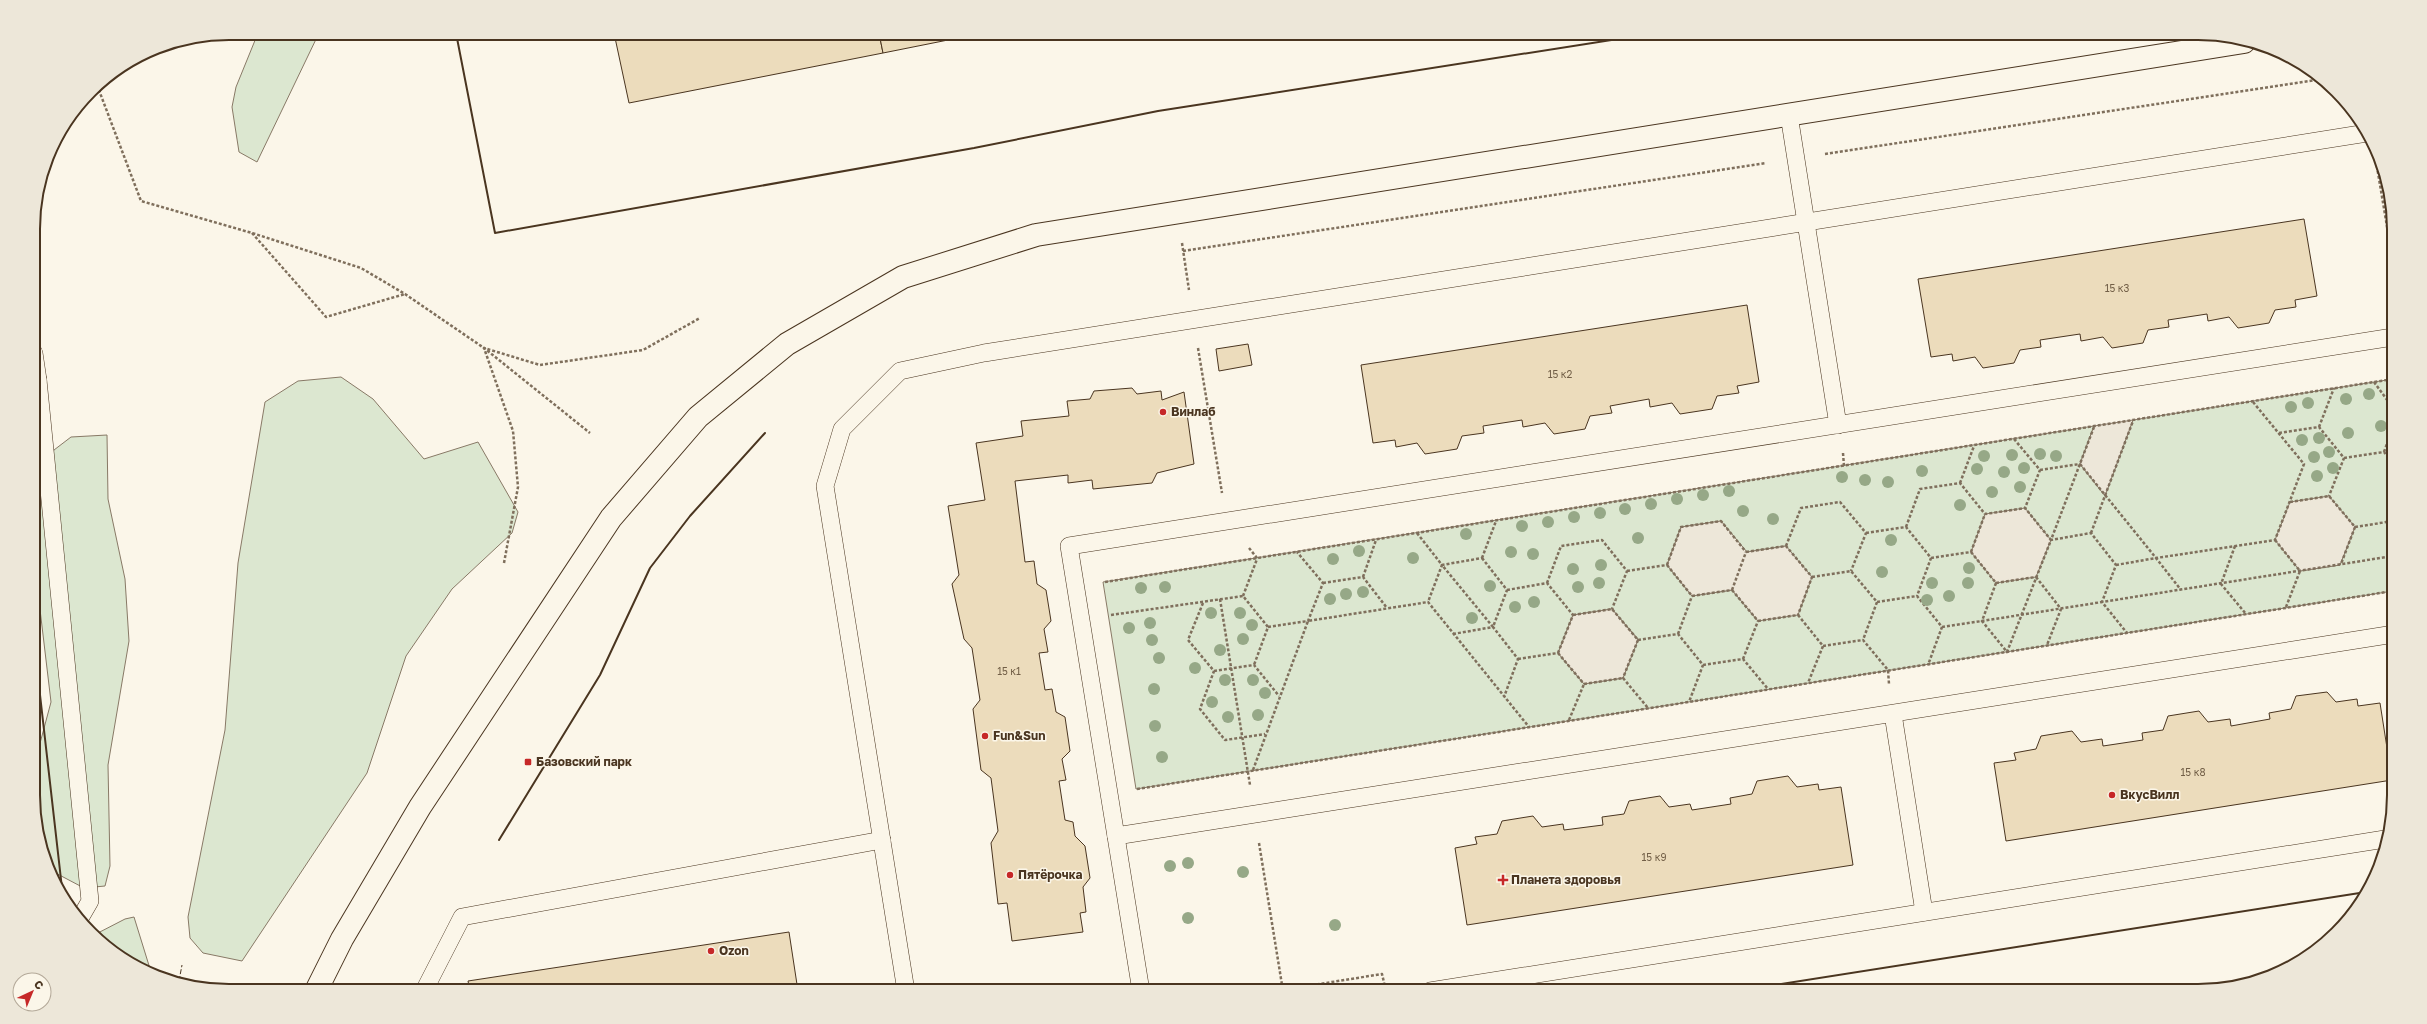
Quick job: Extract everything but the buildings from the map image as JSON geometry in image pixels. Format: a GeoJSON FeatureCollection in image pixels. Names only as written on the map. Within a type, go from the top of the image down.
{"type":"FeatureCollection","features":[{"type":"Feature","properties":{"kind":"street"},"geometry":{"type":"LineString","coordinates":[[320,984],[342,939],[420,807],[611,518],[698,417],[787,344],[903,277],[1036,235],[2233,44]]}},
{"type":"Feature","properties":{"kind":"lane"},"geometry":{"type":"LineString","coordinates":[[1789,115],[1838,425]]}},
{"type":"Feature","properties":{"kind":"lane"},"geometry":{"type":"LineString","coordinates":[[905,984],[825,486],[842,429],[900,371],[984,353],[2362,134]]}},
{"type":"Feature","properties":{"kind":"lane"},"geometry":{"type":"LineString","coordinates":[[1139,984],[1069,546],[2387,338]]}},
{"type":"Feature","properties":{"kind":"lane"},"geometry":{"type":"LineString","coordinates":[[40,420],[90,901],[82,914]]}},
{"type":"Feature","properties":{"kind":"lane"},"geometry":{"type":"LineString","coordinates":[[1116,836],[2387,635]]}},
{"type":"Feature","properties":{"kind":"lane"},"geometry":{"type":"LineString","coordinates":[[1893,714],[1924,912]]}},
{"type":"Feature","properties":{"kind":"lane"},"geometry":{"type":"LineString","coordinates":[[428,984],[462,917],[882,840]]}},
{"type":"Feature","properties":{"kind":"lane"},"geometry":{"type":"LineString","coordinates":[[1474,984],[2382,841]]}},
{"type":"Feature","properties":{"kind":"path"},"geometry":{"type":"LineString","coordinates":[[1183,251],[2315,80]]}},
{"type":"Feature","properties":{"kind":"path"},"geometry":{"type":"LineString","coordinates":[[99,91],[142,201],[252,233],[361,268],[405,294],[484,348],[590,433]]}},
{"type":"Feature","properties":{"kind":"path"},"geometry":{"type":"LineString","coordinates":[[2378,170],[2387,230]]}},
{"type":"Feature","properties":{"kind":"path"},"geometry":{"type":"LineString","coordinates":[[1177,212],[1227,521],[1257,558]]}},
{"type":"Feature","properties":{"kind":"path"},"geometry":{"type":"LineString","coordinates":[[252,233],[326,317],[405,294]]}},
{"type":"Feature","properties":{"kind":"path"},"geometry":{"type":"LineString","coordinates":[[484,348],[540,365],[643,350],[700,318]]}},
{"type":"Feature","properties":{"kind":"path"},"geometry":{"type":"LineString","coordinates":[[484,348],[512,431],[518,487],[504,563]]}},
{"type":"Feature","properties":{"kind":"path"},"geometry":{"type":"LineString","coordinates":[[1104,589],[1103,582],[2387,380]]}},
{"type":"Feature","properties":{"kind":"path"},"geometry":{"type":"LineString","coordinates":[[2374,382],[2387,400]]}},
{"type":"Feature","properties":{"kind":"path"},"geometry":{"type":"LineString","coordinates":[[2319,427],[2334,388]]}},
{"type":"Feature","properties":{"kind":"path"},"geometry":{"type":"LineString","coordinates":[[2253,401],[2304,464],[2275,540]]}},
{"type":"Feature","properties":{"kind":"path"},"geometry":{"type":"LineString","coordinates":[[2091,533],[2133,420]]}},
{"type":"Feature","properties":{"kind":"path"},"geometry":{"type":"LineString","coordinates":[[2007,652],[2094,426]]}},
{"type":"Feature","properties":{"kind":"path"},"geometry":{"type":"LineString","coordinates":[[2278,433],[2319,427]]}},
{"type":"Feature","properties":{"kind":"path"},"geometry":{"type":"LineString","coordinates":[[2319,427],[2344,458]]}},
{"type":"Feature","properties":{"kind":"path"},"geometry":{"type":"LineString","coordinates":[[2014,439],[2040,470]]}},
{"type":"Feature","properties":{"kind":"path"},"geometry":{"type":"LineString","coordinates":[[2384,452],[2387,444]]}},
{"type":"Feature","properties":{"kind":"path"},"geometry":{"type":"LineString","coordinates":[[1960,483],[1974,445]]}},
{"type":"Feature","properties":{"kind":"path"},"geometry":{"type":"LineString","coordinates":[[2344,458],[2384,452]]}},
{"type":"Feature","properties":{"kind":"path"},"geometry":{"type":"LineString","coordinates":[[2384,452],[2387,456]]}},
{"type":"Feature","properties":{"kind":"path"},"geometry":{"type":"LineString","coordinates":[[2329,496],[2344,458]]}},
{"type":"Feature","properties":{"kind":"path"},"geometry":{"type":"LineString","coordinates":[[2080,464],[2181,590]]}},
{"type":"Feature","properties":{"kind":"path"},"geometry":{"type":"LineString","coordinates":[[2040,470],[2080,464]]}},
{"type":"Feature","properties":{"kind":"path"},"geometry":{"type":"LineString","coordinates":[[2026,508],[2040,470]]}},
{"type":"Feature","properties":{"kind":"path"},"geometry":{"type":"LineString","coordinates":[[1960,483],[1986,514]]}},
{"type":"Feature","properties":{"kind":"path"},"geometry":{"type":"LineString","coordinates":[[1906,527],[1920,489],[1960,483]]}},
{"type":"Feature","properties":{"kind":"path"},"geometry":{"type":"LineString","coordinates":[[2290,502],[2329,496]]}},
{"type":"Feature","properties":{"kind":"path"},"geometry":{"type":"LineString","coordinates":[[2329,496],[2355,527]]}},
{"type":"Feature","properties":{"kind":"path"},"geometry":{"type":"LineString","coordinates":[[1786,546],[1801,508],[1840,502],[1866,533]]}},
{"type":"Feature","properties":{"kind":"path"},"geometry":{"type":"LineString","coordinates":[[2026,508],[2051,540]]}},
{"type":"Feature","properties":{"kind":"path"},"geometry":{"type":"LineString","coordinates":[[1986,514],[2026,508]]}},
{"type":"Feature","properties":{"kind":"path"},"geometry":{"type":"LineString","coordinates":[[1971,552],[1986,514]]}},
{"type":"Feature","properties":{"kind":"path"},"geometry":{"type":"LineString","coordinates":[[1482,558],[1496,520]]}},
{"type":"Feature","properties":{"kind":"path"},"geometry":{"type":"LineString","coordinates":[[1667,565],[1681,527],[1721,521],[1746,552]]}},
{"type":"Feature","properties":{"kind":"path"},"geometry":{"type":"LineString","coordinates":[[2355,527],[2387,522]]}},
{"type":"Feature","properties":{"kind":"path"},"geometry":{"type":"LineString","coordinates":[[1866,533],[1906,527]]}},
{"type":"Feature","properties":{"kind":"path"},"geometry":{"type":"LineString","coordinates":[[1906,527],[1931,558]]}},
{"type":"Feature","properties":{"kind":"path"},"geometry":{"type":"LineString","coordinates":[[2340,565],[2355,527]]}},
{"type":"Feature","properties":{"kind":"path"},"geometry":{"type":"LineString","coordinates":[[1417,533],[1518,659]]}},
{"type":"Feature","properties":{"kind":"path"},"geometry":{"type":"LineString","coordinates":[[1851,571],[1866,533]]}},
{"type":"Feature","properties":{"kind":"path"},"geometry":{"type":"LineString","coordinates":[[2051,540],[2091,533]]}},
{"type":"Feature","properties":{"kind":"path"},"geometry":{"type":"LineString","coordinates":[[2091,533],[2116,565]]}},
{"type":"Feature","properties":{"kind":"path"},"geometry":{"type":"LineString","coordinates":[[1362,577],[1377,539]]}},
{"type":"Feature","properties":{"kind":"path"},"geometry":{"type":"LineString","coordinates":[[1547,583],[1562,546],[1602,540],[1627,571]]}},
{"type":"Feature","properties":{"kind":"path"},"geometry":{"type":"LineString","coordinates":[[2116,565],[2275,540]]}},
{"type":"Feature","properties":{"kind":"path"},"geometry":{"type":"LineString","coordinates":[[2275,540],[2300,571]]}},
{"type":"Feature","properties":{"kind":"path"},"geometry":{"type":"LineString","coordinates":[[1746,552],[1786,546]]}},
{"type":"Feature","properties":{"kind":"path"},"geometry":{"type":"LineString","coordinates":[[1786,546],[1812,577]]}},
{"type":"Feature","properties":{"kind":"path"},"geometry":{"type":"LineString","coordinates":[[2221,584],[2235,546]]}},
{"type":"Feature","properties":{"kind":"path"},"geometry":{"type":"LineString","coordinates":[[1297,552],[1322,583]]}},
{"type":"Feature","properties":{"kind":"path"},"geometry":{"type":"LineString","coordinates":[[1732,590],[1746,552]]}},
{"type":"Feature","properties":{"kind":"path"},"geometry":{"type":"LineString","coordinates":[[1931,558],[1971,552]]}},
{"type":"Feature","properties":{"kind":"path"},"geometry":{"type":"LineString","coordinates":[[1971,552],[1996,583]]}},
{"type":"Feature","properties":{"kind":"path"},"geometry":{"type":"LineString","coordinates":[[1942,627],[2387,557]]}},
{"type":"Feature","properties":{"kind":"path"},"geometry":{"type":"LineString","coordinates":[[1243,596],[1257,558]]}},
{"type":"Feature","properties":{"kind":"path"},"geometry":{"type":"LineString","coordinates":[[1442,565],[1482,558]]}},
{"type":"Feature","properties":{"kind":"path"},"geometry":{"type":"LineString","coordinates":[[1482,558],[1507,590]]}},
{"type":"Feature","properties":{"kind":"path"},"geometry":{"type":"LineString","coordinates":[[1917,596],[1931,558]]}},
{"type":"Feature","properties":{"kind":"path"},"geometry":{"type":"LineString","coordinates":[[1428,602],[1442,565]]}},
{"type":"Feature","properties":{"kind":"path"},"geometry":{"type":"LineString","coordinates":[[1627,571],[1667,565]]}},
{"type":"Feature","properties":{"kind":"path"},"geometry":{"type":"LineString","coordinates":[[1667,565],[1692,596]]}},
{"type":"Feature","properties":{"kind":"path"},"geometry":{"type":"LineString","coordinates":[[2102,602],[2116,565]]}},
{"type":"Feature","properties":{"kind":"path"},"geometry":{"type":"LineString","coordinates":[[1612,608],[1627,571]]}},
{"type":"Feature","properties":{"kind":"path"},"geometry":{"type":"LineString","coordinates":[[1812,577],[1851,571]]}},
{"type":"Feature","properties":{"kind":"path"},"geometry":{"type":"LineString","coordinates":[[1851,571],[1877,602]]}},
{"type":"Feature","properties":{"kind":"path"},"geometry":{"type":"LineString","coordinates":[[2286,608],[2300,571]]}},
{"type":"Feature","properties":{"kind":"path"},"geometry":{"type":"LineString","coordinates":[[1322,583],[1362,577]]}},
{"type":"Feature","properties":{"kind":"path"},"geometry":{"type":"LineString","coordinates":[[1362,577],[1388,608]]}},
{"type":"Feature","properties":{"kind":"path"},"geometry":{"type":"LineString","coordinates":[[1798,615],[1812,577]]}},
{"type":"Feature","properties":{"kind":"path"},"geometry":{"type":"LineString","coordinates":[[1996,583],[2036,577]]}},
{"type":"Feature","properties":{"kind":"path"},"geometry":{"type":"LineString","coordinates":[[2036,577],[2062,608]]}},
{"type":"Feature","properties":{"kind":"path"},"geometry":{"type":"LineString","coordinates":[[1253,770],[1279,696],[1322,583]]}},
{"type":"Feature","properties":{"kind":"path"},"geometry":{"type":"LineString","coordinates":[[1507,590],[1547,583]]}},
{"type":"Feature","properties":{"kind":"path"},"geometry":{"type":"LineString","coordinates":[[1547,583],[1573,615]]}},
{"type":"Feature","properties":{"kind":"path"},"geometry":{"type":"LineString","coordinates":[[1982,621],[1996,583]]}},
{"type":"Feature","properties":{"kind":"path"},"geometry":{"type":"LineString","coordinates":[[2221,584],[2246,614]]}},
{"type":"Feature","properties":{"kind":"path"},"geometry":{"type":"LineString","coordinates":[[1493,627],[1507,590]]}},
{"type":"Feature","properties":{"kind":"path"},"geometry":{"type":"LineString","coordinates":[[1692,596],[1732,590]]}},
{"type":"Feature","properties":{"kind":"path"},"geometry":{"type":"LineString","coordinates":[[1732,590],[1758,621]]}},
{"type":"Feature","properties":{"kind":"path"},"geometry":{"type":"LineString","coordinates":[[1135,781],[1136,789],[2387,592]]}},
{"type":"Feature","properties":{"kind":"path"},"geometry":{"type":"LineString","coordinates":[[1107,609],[1108,616],[1243,596]]}},
{"type":"Feature","properties":{"kind":"path"},"geometry":{"type":"LineString","coordinates":[[1243,596],[1268,627]]}},
{"type":"Feature","properties":{"kind":"path"},"geometry":{"type":"LineString","coordinates":[[1678,634],[1692,596]]}},
{"type":"Feature","properties":{"kind":"path"},"geometry":{"type":"LineString","coordinates":[[1877,602],[1917,596]]}},
{"type":"Feature","properties":{"kind":"path"},"geometry":{"type":"LineString","coordinates":[[1917,596],[1942,627]]}},
{"type":"Feature","properties":{"kind":"path"},"geometry":{"type":"LineString","coordinates":[[1203,602],[1188,640],[1214,671]]}},
{"type":"Feature","properties":{"kind":"path"},"geometry":{"type":"LineString","coordinates":[[1268,627],[1428,602]]}},
{"type":"Feature","properties":{"kind":"path"},"geometry":{"type":"LineString","coordinates":[[1428,602],[1529,727]]}},
{"type":"Feature","properties":{"kind":"path"},"geometry":{"type":"LineString","coordinates":[[1863,640],[1877,602]]}},
{"type":"Feature","properties":{"kind":"path"},"geometry":{"type":"LineString","coordinates":[[2102,602],[2127,633]]}},
{"type":"Feature","properties":{"kind":"path"},"geometry":{"type":"LineString","coordinates":[[1573,615],[1612,608]]}},
{"type":"Feature","properties":{"kind":"path"},"geometry":{"type":"LineString","coordinates":[[1612,608],[1638,640]]}},
{"type":"Feature","properties":{"kind":"path"},"geometry":{"type":"LineString","coordinates":[[2047,645],[2062,608]]}},
{"type":"Feature","properties":{"kind":"path"},"geometry":{"type":"LineString","coordinates":[[1558,652],[1573,615]]}},
{"type":"Feature","properties":{"kind":"path"},"geometry":{"type":"LineString","coordinates":[[1758,621],[1798,615]]}},
{"type":"Feature","properties":{"kind":"path"},"geometry":{"type":"LineString","coordinates":[[1798,615],[1823,646]]}},
{"type":"Feature","properties":{"kind":"path"},"geometry":{"type":"LineString","coordinates":[[1743,659],[1758,621]]}},
{"type":"Feature","properties":{"kind":"path"},"geometry":{"type":"LineString","coordinates":[[1982,621],[2007,652]]}},
{"type":"Feature","properties":{"kind":"path"},"geometry":{"type":"LineString","coordinates":[[1254,665],[1268,627]]}},
{"type":"Feature","properties":{"kind":"path"},"geometry":{"type":"LineString","coordinates":[[1453,634],[1493,627]]}},
{"type":"Feature","properties":{"kind":"path"},"geometry":{"type":"LineString","coordinates":[[1928,664],[1942,627]]}},
{"type":"Feature","properties":{"kind":"path"},"geometry":{"type":"LineString","coordinates":[[1638,640],[1678,634]]}},
{"type":"Feature","properties":{"kind":"path"},"geometry":{"type":"LineString","coordinates":[[1678,634],[1703,665]]}},
{"type":"Feature","properties":{"kind":"path"},"geometry":{"type":"LineString","coordinates":[[1623,678],[1638,640]]}},
{"type":"Feature","properties":{"kind":"path"},"geometry":{"type":"LineString","coordinates":[[1823,646],[1863,640]]}},
{"type":"Feature","properties":{"kind":"path"},"geometry":{"type":"LineString","coordinates":[[1863,640],[1888,670]]}},
{"type":"Feature","properties":{"kind":"path"},"geometry":{"type":"LineString","coordinates":[[1808,683],[1823,646]]}},
{"type":"Feature","properties":{"kind":"path"},"geometry":{"type":"LineString","coordinates":[[1518,659],[1558,652]]}},
{"type":"Feature","properties":{"kind":"path"},"geometry":{"type":"LineString","coordinates":[[1558,652],[1584,684]]}},
{"type":"Feature","properties":{"kind":"path"},"geometry":{"type":"LineString","coordinates":[[1504,696],[1518,659]]}},
{"type":"Feature","properties":{"kind":"path"},"geometry":{"type":"LineString","coordinates":[[1703,665],[1743,659]]}},
{"type":"Feature","properties":{"kind":"path"},"geometry":{"type":"LineString","coordinates":[[1743,659],[1769,689]]}},
{"type":"Feature","properties":{"kind":"path"},"geometry":{"type":"LineString","coordinates":[[1254,665],[1279,696]]}},
{"type":"Feature","properties":{"kind":"path"},"geometry":{"type":"LineString","coordinates":[[1214,671],[1254,665]]}},
{"type":"Feature","properties":{"kind":"path"},"geometry":{"type":"LineString","coordinates":[[1688,702],[1703,665]]}},
{"type":"Feature","properties":{"kind":"path"},"geometry":{"type":"LineString","coordinates":[[1214,671],[1200,709],[1225,740],[1265,734]]}},
{"type":"Feature","properties":{"kind":"path"},"geometry":{"type":"LineString","coordinates":[[1584,684],[1623,678]]}},
{"type":"Feature","properties":{"kind":"path"},"geometry":{"type":"LineString","coordinates":[[1623,678],[1648,708]]}},
{"type":"Feature","properties":{"kind":"path"},"geometry":{"type":"LineString","coordinates":[[1569,721],[1584,684]]}},
{"type":"Feature","properties":{"kind":"path"},"geometry":{"type":"LineString","coordinates":[[1320,984],[1382,974],[1384,984]]}},
{"type":"Feature","properties":{"kind":"green space"},"geometry":{"type":"Polygon","coordinates":[[[255,40],[316,40],[257,162],[239,152],[232,107],[236,87],[255,40]]]}},
{"type":"Feature","properties":{"kind":"green space"},"geometry":{"type":"Polygon","coordinates":[[[341,377],[373,399],[424,459],[478,442],[518,512],[512,533],[452,589],[406,656],[367,773],[242,961],[203,953],[190,938],[188,917],[225,730],[238,563],[265,402],[298,381],[341,377]]]}},
{"type":"Feature","properties":{"kind":"green space"},"geometry":{"type":"Polygon","coordinates":[[[2387,380],[2387,592],[1136,789],[1103,582],[2094,426],[2080,464],[2105,495],[2133,420],[2387,380]],[[1721,521],[1681,527],[1667,565],[1692,596],[1732,590],[1758,621],[1786,546],[1746,552],[1721,521]],[[2355,527],[2300,571],[2340,565],[2355,527]],[[1612,609],[1573,615],[1558,653],[1584,684],[1623,678],[1638,639],[1612,609]]]}},
{"type":"Feature","properties":{"kind":"green space"},"geometry":{"type":"Polygon","coordinates":[[[107,435],[108,499],[125,579],[129,641],[108,765],[110,866],[105,886],[84,888],[57,874],[46,844],[40,808],[40,743],[51,702],[40,609],[40,473],[54,450],[71,437],[107,435]]]}},
{"type":"Feature","properties":{"kind":"green space"},"geometry":{"type":"Polygon","coordinates":[[[134,917],[149,967],[134,959],[99,932],[125,919],[134,917]]]}},
{"type":"Feature","properties":{"kind":"shaded area"},"geometry":{"type":"Polygon","coordinates":[[[2133,420],[2105,496],[2080,464],[2094,426],[2133,420]]]}},
{"type":"Feature","properties":{"kind":"shaded area"},"geometry":{"type":"Polygon","coordinates":[[[2329,496],[2355,527],[2340,565],[2300,571],[2275,540],[2290,502],[2329,496]]]}},
{"type":"Feature","properties":{"kind":"shaded area"},"geometry":{"type":"Polygon","coordinates":[[[2025,508],[2051,540],[2036,577],[1996,583],[1971,552],[1985,514],[2025,508]]]}},
{"type":"Feature","properties":{"kind":"shaded area"},"geometry":{"type":"Polygon","coordinates":[[[1721,521],[1747,552],[1786,546],[1812,577],[1798,615],[1758,621],[1732,590],[1692,596],[1667,565],[1681,527],[1721,521]]]}},
{"type":"Feature","properties":{"kind":"shaded area"},"geometry":{"type":"Polygon","coordinates":[[[1612,609],[1638,640],[1623,678],[1584,684],[1558,653],[1573,615],[1612,609]]]}},
{"type":"Feature","properties":{"kind":"fence"},"geometry":{"type":"LineString","coordinates":[[180,978],[182,965]]}},
{"type":"Feature","properties":{"kind":"wall"},"geometry":{"type":"LineString","coordinates":[[457,40],[495,233],[974,148],[1158,111],[1611,40]]}},
{"type":"Feature","properties":{"kind":"wall"},"geometry":{"type":"LineString","coordinates":[[499,840],[600,675],[650,568],[690,516],[765,433]]}},
{"type":"Feature","properties":{"kind":"wall"},"geometry":{"type":"LineString","coordinates":[[40,695],[61,884]]}},
{"type":"Feature","properties":{"kind":"wall"},"geometry":{"type":"LineString","coordinates":[[1781,984],[2360,893]]}},
{"type":"Feature","properties":{"kind":"place","name":"Винлаб"},"geometry":{"type":"Point","coordinates":[1163,412]}},
{"type":"Feature","properties":{"kind":"place","name":"Fun&Sun"},"geometry":{"type":"Point","coordinates":[985,736]}},
{"type":"Feature","properties":{"kind":"place","name":"Базовский парк"},"geometry":{"type":"Point","coordinates":[528,762]}},
{"type":"Feature","properties":{"kind":"place","name":"ВкусВилл"},"geometry":{"type":"Point","coordinates":[2112,795]}},
{"type":"Feature","properties":{"kind":"place","name":"Пятёрочка"},"geometry":{"type":"Point","coordinates":[1010,875]}},
{"type":"Feature","properties":{"kind":"place","name":"Планета здоровья"},"geometry":{"type":"Point","coordinates":[1503,880]}},
{"type":"Feature","properties":{"kind":"place","name":"Ozon"},"geometry":{"type":"Point","coordinates":[711,951]}}]}
